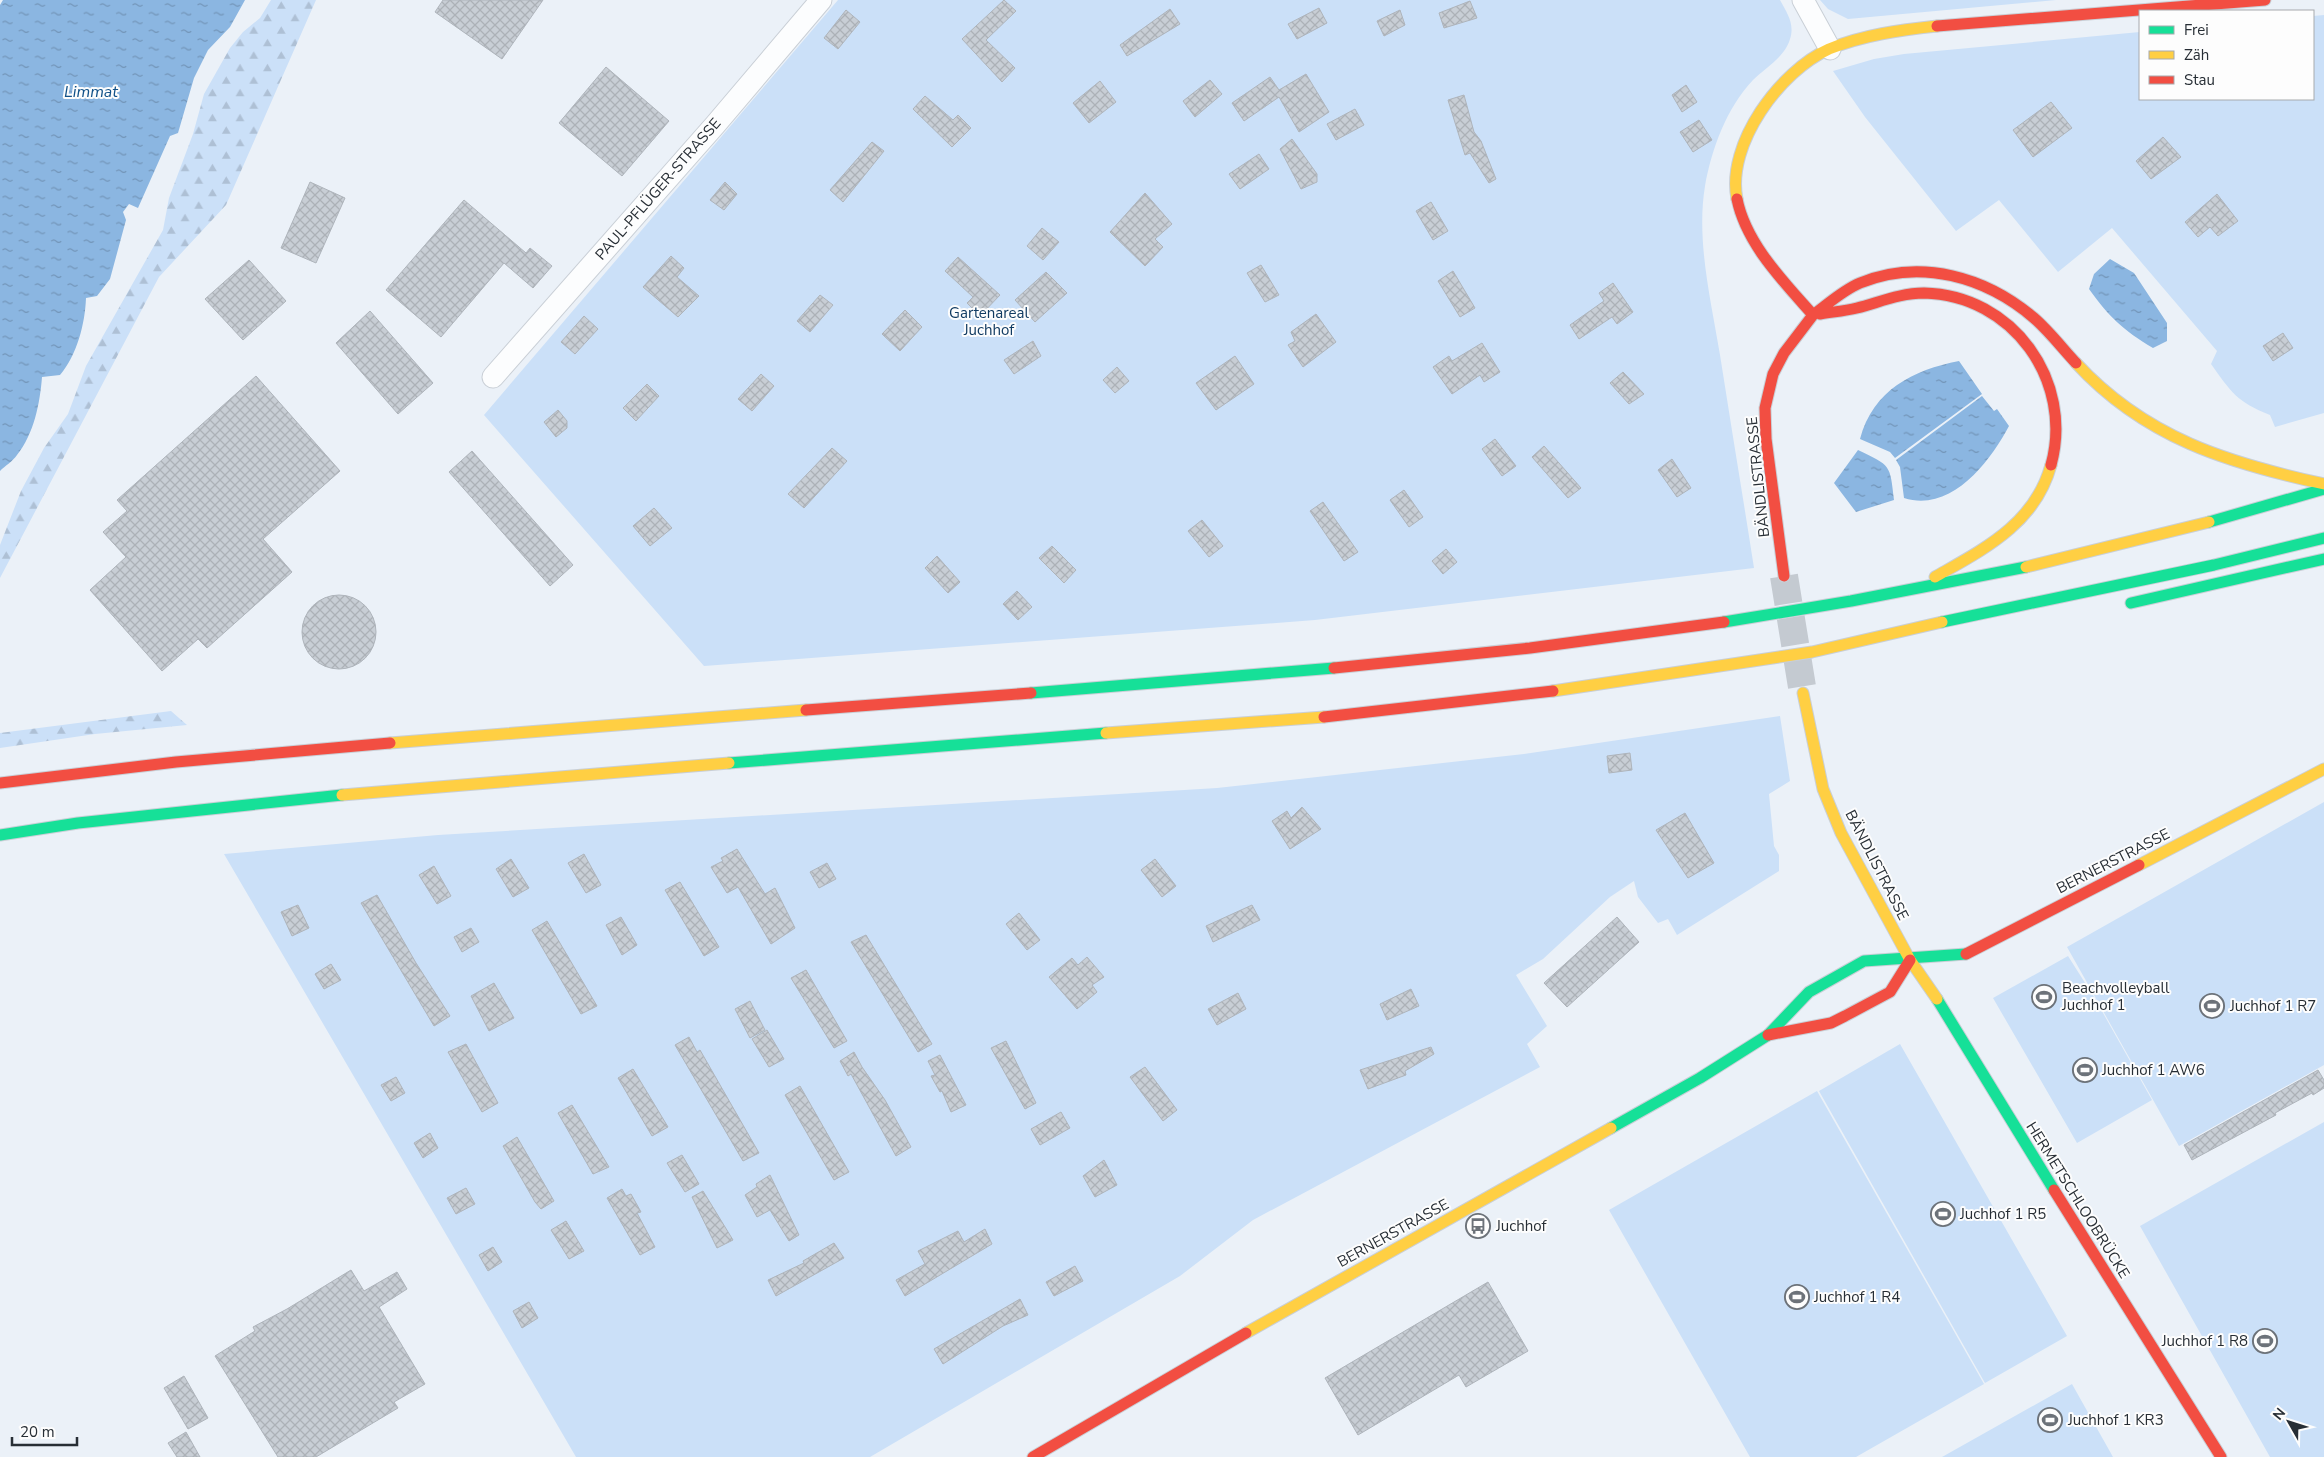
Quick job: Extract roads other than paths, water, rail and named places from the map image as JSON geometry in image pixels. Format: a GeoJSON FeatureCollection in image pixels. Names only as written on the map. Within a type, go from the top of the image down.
{"type":"FeatureCollection","features":[{"type":"Feature","properties":{"kind":"main road"},"geometry":{"type":"LineString","coordinates":[[2145,10],[2265,0]]}},
{"type":"Feature","properties":{"kind":"main road"},"geometry":{"type":"LineString","coordinates":[[1915,588],[1999,540],[2020,522],[2037,500],[2049,477],[2057,438],[2057,409],[2047,375],[2030,346],[2008,323],[1987,310],[1962,299],[1934,294],[1909,294],[1882,298],[1857,308],[1813,315],[1786,284],[1750,232],[1738,200],[1736,181],[1737,167],[1746,138],[1760,112],[1810,59],[1830,49],[1874,35],[1941,27],[2139,10]]}},
{"type":"Feature","properties":{"kind":"main road","name":"BÄNDLISTRASSE"},"geometry":{"type":"LineString","coordinates":[[1784,576],[1766,439],[1765,408],[1773,374],[1780,360],[1813,315],[1848,290],[1874,279],[1916,272],[1935,272],[1959,276],[1989,286],[2018,304],[2036,320],[2097,385],[2153,426],[2183,443],[2218,457],[2324,484]]}},
{"type":"Feature","properties":{"kind":"main road"},"geometry":{"type":"LineString","coordinates":[[0,783],[116,767],[320,748],[1330,670],[1501,652],[1761,616],[1915,588],[2112,547],[2246,513],[2324,489]]}},
{"type":"Feature","properties":{"kind":"main road"},"geometry":{"type":"LineString","coordinates":[[0,835],[78,823],[302,798],[1335,716],[1503,698],[1772,659],[1846,645],[1888,633],[2054,600],[2214,565],[2324,538]]}},
{"type":"Feature","properties":{"kind":"main road"},"geometry":{"type":"LineString","coordinates":[[2120,605],[2324,559]]}},
{"type":"Feature","properties":{"kind":"main road"},"geometry":{"type":"LineString","coordinates":[[1846,645],[1881,648]]}},
{"type":"Feature","properties":{"kind":"main road","name":"BÄNDLISTRASSE"},"geometry":{"type":"LineString","coordinates":[[1803,693],[1823,789],[1841,833],[1910,960]]}},
{"type":"Feature","properties":{"kind":"main road","name":"BERNERSTRASSE"},"geometry":{"type":"LineString","coordinates":[[1033,1457],[1262,1324],[1700,1078],[1768,1036],[1809,992],[1864,960],[1910,960],[1964,955],[2324,768]]}},
{"type":"Feature","properties":{"kind":"main road","name":"BERNERSTRASSE"},"geometry":{"type":"LineString","coordinates":[[1768,1036],[1831,1023],[1890,992],[1910,960]]}},
{"type":"Feature","properties":{"kind":"main road","name":"HERMETSCHLOOBRÜCKE"},"geometry":{"type":"LineString","coordinates":[[1910,960],[1931,989],[2221,1457]]}},
{"type":"Feature","properties":{"kind":"street","name":"PAUL-PFLÜGER-STRASSE"},"geometry":{"type":"LineString","coordinates":[[493,376],[689,154],[821,0]]}},
{"type":"Feature","properties":{"kind":"street"},"geometry":{"type":"LineString","coordinates":[[1803,0],[1830,49]]}},
{"type":"Feature","properties":{"kind":"water","name":"Limmat"},"geometry":{"type":"Polygon","coordinates":[[[3,0],[245,0],[230,27],[208,50],[194,78],[178,133],[170,136],[138,208],[129,204],[123,212],[126,220],[110,279],[97,296],[86,298],[82,329],[71,358],[60,375],[42,377],[38,408],[28,438],[15,457],[0,471],[0,5],[3,0]]]}},
{"type":"Feature","properties":{"kind":"water"},"geometry":{"type":"Polygon","coordinates":[[[2110,259],[2134,273],[2167,323],[2167,341],[2153,348],[2142,341],[2117,322],[2103,308],[2089,289],[2094,274],[2110,259]]]}},
{"type":"Feature","properties":{"kind":"water"},"geometry":{"type":"Polygon","coordinates":[[[1959,361],[1982,394],[1895,458],[1890,452],[1860,439],[1874,407],[1897,385],[1926,370],[1959,361]]]}},
{"type":"Feature","properties":{"kind":"water"},"geometry":{"type":"Polygon","coordinates":[[[1982,396],[1994,411],[1997,409],[2009,426],[1991,455],[1980,469],[1953,491],[1938,498],[1921,501],[1904,498],[1900,467],[1896,460],[1982,396]]]}},
{"type":"Feature","properties":{"kind":"water"},"geometry":{"type":"Polygon","coordinates":[[[1858,450],[1877,459],[1887,468],[1890,473],[1894,500],[1856,512],[1834,483],[1858,450]]]}},
{"type":"Feature","properties":{"kind":"tunnel"},"geometry":{"type":"LineString","coordinates":[[1784,576],[1803,693]]}},
{"type":"Feature","properties":{"kind":"place","name":"Beachvolleyball Juchhof 1"},"geometry":{"type":"Point","coordinates":[2044,997]}},
{"type":"Feature","properties":{"kind":"place","name":"Juchhof 1 R7"},"geometry":{"type":"Point","coordinates":[2212,1006]}},
{"type":"Feature","properties":{"kind":"place","name":"Juchhof 1 AW6"},"geometry":{"type":"Point","coordinates":[2085,1070]}},
{"type":"Feature","properties":{"kind":"place","name":"Juchhof 1 R5"},"geometry":{"type":"Point","coordinates":[1943,1214]}},
{"type":"Feature","properties":{"kind":"place","name":"Juchhof"},"geometry":{"type":"Point","coordinates":[1478,1226]}},
{"type":"Feature","properties":{"kind":"place","name":"Juchhof 1 R4"},"geometry":{"type":"Point","coordinates":[1797,1297]}},
{"type":"Feature","properties":{"kind":"place","name":"Juchhof 1 R8"},"geometry":{"type":"Point","coordinates":[2265,1341]}},
{"type":"Feature","properties":{"kind":"place","name":"Juchhof 1 KR3"},"geometry":{"type":"Point","coordinates":[2050,1420]}},
{"type":"Feature","properties":{"kind":"park label","name":"Gartenareal Juchhof"},"geometry":{"type":"Point","coordinates":[989,322]}}]}
